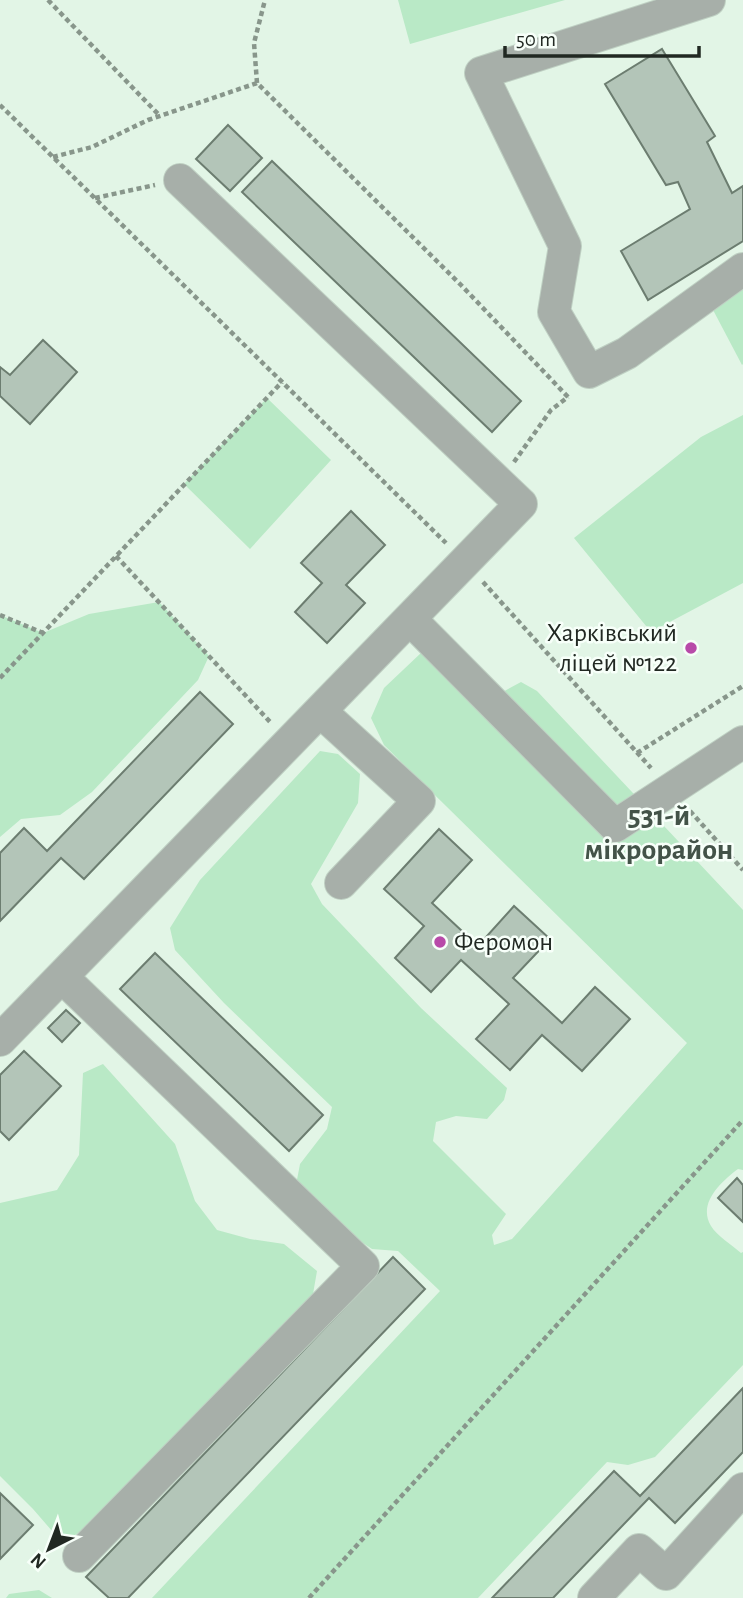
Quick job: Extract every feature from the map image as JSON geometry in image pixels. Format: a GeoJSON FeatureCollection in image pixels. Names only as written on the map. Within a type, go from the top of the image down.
{"type":"FeatureCollection","features":[{"type":"Feature","properties":{"kind":"lane"},"geometry":{"type":"LineString","coordinates":[[709,0],[481,73],[565,246],[554,312],[589,372],[626,353],[743,269]]}},
{"type":"Feature","properties":{"kind":"lane"},"geometry":{"type":"LineString","coordinates":[[0,1040],[521,504],[180,180]]}},
{"type":"Feature","properties":{"kind":"lane"},"geometry":{"type":"LineString","coordinates":[[410,619],[615,826],[743,742]]}},
{"type":"Feature","properties":{"kind":"lane"},"geometry":{"type":"LineString","coordinates":[[320,711],[419,801],[341,883]]}},
{"type":"Feature","properties":{"kind":"lane"},"geometry":{"type":"LineString","coordinates":[[62,977],[363,1266],[79,1556]]}},
{"type":"Feature","properties":{"kind":"lane"},"geometry":{"type":"LineString","coordinates":[[602,1595],[639,1550],[666,1574],[743,1489]]}},
{"type":"Feature","properties":{"kind":"path"},"geometry":{"type":"LineString","coordinates":[[48,0],[160,116]]}},
{"type":"Feature","properties":{"kind":"path"},"geometry":{"type":"LineString","coordinates":[[265,0],[254,43],[257,83],[442,265],[568,397]]}},
{"type":"Feature","properties":{"kind":"path"},"geometry":{"type":"LineString","coordinates":[[53,157],[92,148],[160,116],[257,83]]}},
{"type":"Feature","properties":{"kind":"path"},"geometry":{"type":"LineString","coordinates":[[0,105],[465,562],[743,870]]}},
{"type":"Feature","properties":{"kind":"path"},"geometry":{"type":"LineString","coordinates":[[94,198],[180,180]]}},
{"type":"Feature","properties":{"kind":"path"},"geometry":{"type":"LineString","coordinates":[[499,483],[551,410],[591,380],[589,372]]}},
{"type":"Feature","properties":{"kind":"path"},"geometry":{"type":"LineString","coordinates":[[0,678],[282,382]]}},
{"type":"Feature","properties":{"kind":"path"},"geometry":{"type":"LineString","coordinates":[[116,556],[290,742]]}},
{"type":"Feature","properties":{"kind":"path"},"geometry":{"type":"LineString","coordinates":[[0,615],[43,633]]}},
{"type":"Feature","properties":{"kind":"path"},"geometry":{"type":"LineString","coordinates":[[637,752],[743,686]]}},
{"type":"Feature","properties":{"kind":"path"},"geometry":{"type":"LineString","coordinates":[[309,1598],[743,1120]]}},
{"type":"Feature","properties":{"kind":"green space"},"geometry":{"type":"Polygon","coordinates":[[[398,0],[565,0],[410,44],[398,0]]]}},
{"type":"Feature","properties":{"kind":"green space"},"geometry":{"type":"Polygon","coordinates":[[[743,285],[743,364],[742,365],[712,308],[743,285]]]}},
{"type":"Feature","properties":{"kind":"green space"},"geometry":{"type":"Polygon","coordinates":[[[267,398],[331,460],[250,549],[184,484],[267,398]]]}},
{"type":"Feature","properties":{"kind":"green space"},"geometry":{"type":"Polygon","coordinates":[[[743,415],[743,583],[651,632],[574,538],[701,437],[743,415]]]}},
{"type":"Feature","properties":{"kind":"green space"},"geometry":{"type":"Polygon","coordinates":[[[159,602],[209,656],[198,680],[92,792],[60,815],[21,819],[0,837],[0,615],[43,633],[89,614],[159,602]]]}},
{"type":"Feature","properties":{"kind":"green space"},"geometry":{"type":"Polygon","coordinates":[[[422,652],[499,694],[521,682],[537,691],[743,910],[743,1170],[738,1169],[713,1193],[707,1217],[721,1237],[743,1252],[743,1365],[655,1457],[628,1465],[607,1462],[478,1598],[152,1598],[440,1291],[398,1251],[372,1249],[327,1219],[296,1185],[300,1164],[327,1129],[332,1107],[224,1003],[175,950],[170,928],[200,880],[320,751],[338,754],[360,774],[358,803],[311,884],[322,904],[421,1008],[507,1088],[504,1100],[487,1119],[456,1116],[436,1122],[433,1141],[506,1214],[492,1235],[494,1245],[512,1239],[687,1043],[384,745],[371,718],[384,688],[422,652]]]}},
{"type":"Feature","properties":{"kind":"green space"},"geometry":{"type":"Polygon","coordinates":[[[103,1064],[175,1144],[195,1201],[217,1230],[284,1244],[317,1271],[313,1294],[103,1516],[75,1535],[59,1539],[0,1476],[0,1203],[57,1190],[79,1155],[83,1073],[103,1064]]]}},
{"type":"Feature","properties":{"kind":"green space"},"geometry":{"type":"Polygon","coordinates":[[[39,1590],[52,1598],[6,1598],[9,1594],[39,1590]]]}},
{"type":"Feature","properties":{"kind":"building"},"geometry":{"type":"Polygon","coordinates":[[[662,49],[715,136],[707,142],[732,193],[743,186],[743,241],[648,300],[621,251],[690,209],[678,182],[666,185],[605,84],[662,49]]]}},
{"type":"Feature","properties":{"kind":"building"},"geometry":{"type":"Polygon","coordinates":[[[228,125],[262,158],[230,191],[196,159],[228,125]]]}},
{"type":"Feature","properties":{"kind":"building"},"geometry":{"type":"Polygon","coordinates":[[[272,161],[521,401],[492,432],[242,192],[272,161]]]}},
{"type":"Feature","properties":{"kind":"building"},"geometry":{"type":"Polygon","coordinates":[[[43,340],[77,372],[30,424],[0,396],[0,367],[10,375],[43,340]]]}},
{"type":"Feature","properties":{"kind":"building"},"geometry":{"type":"Polygon","coordinates":[[[351,511],[385,545],[346,585],[365,603],[327,643],[295,612],[322,583],[301,563],[351,511]]]}},
{"type":"Feature","properties":{"kind":"building"},"geometry":{"type":"Polygon","coordinates":[[[200,692],[233,724],[84,879],[61,858],[0,921],[0,853],[24,828],[47,851],[200,692]]]}},
{"type":"Feature","properties":{"kind":"building"},"geometry":{"type":"Polygon","coordinates":[[[439,829],[472,860],[432,903],[478,946],[514,906],[550,939],[513,978],[562,1023],[595,987],[630,1019],[582,1071],[542,1035],[510,1070],[476,1039],[509,1004],[461,960],[431,992],[395,958],[424,926],[384,889],[439,829]]]}},
{"type":"Feature","properties":{"kind":"building"},"geometry":{"type":"Polygon","coordinates":[[[155,953],[323,1115],[289,1151],[120,989],[155,953]]]}},
{"type":"Feature","properties":{"kind":"building"},"geometry":{"type":"Polygon","coordinates":[[[66,1010],[80,1023],[62,1042],[48,1028],[66,1010]]]}},
{"type":"Feature","properties":{"kind":"building"},"geometry":{"type":"Polygon","coordinates":[[[24,1051],[61,1086],[9,1140],[0,1131],[0,1075],[24,1051]]]}},
{"type":"Feature","properties":{"kind":"building"},"geometry":{"type":"Polygon","coordinates":[[[737,1178],[743,1185],[743,1222],[718,1198],[737,1178]]]}},
{"type":"Feature","properties":{"kind":"building"},"geometry":{"type":"Polygon","coordinates":[[[393,1257],[425,1289],[128,1598],[109,1598],[86,1577],[393,1257]]]}},
{"type":"Feature","properties":{"kind":"building"},"geometry":{"type":"Polygon","coordinates":[[[743,1388],[743,1452],[675,1523],[649,1498],[553,1598],[492,1598],[614,1471],[640,1496],[743,1388]]]}},
{"type":"Feature","properties":{"kind":"building"},"geometry":{"type":"Polygon","coordinates":[[[0,1493],[33,1525],[0,1559],[0,1493]]]}},
{"type":"Feature","properties":{"kind":"place","name":"Харківський ліцей №122"},"geometry":{"type":"Point","coordinates":[691,648]}},
{"type":"Feature","properties":{"kind":"place","name":"Феромон"},"geometry":{"type":"Point","coordinates":[440,942]}},
{"type":"Feature","properties":{"kind":"district","name":"531-й мікрорайон"},"geometry":{"type":"Point","coordinates":[659,833]}}]}
